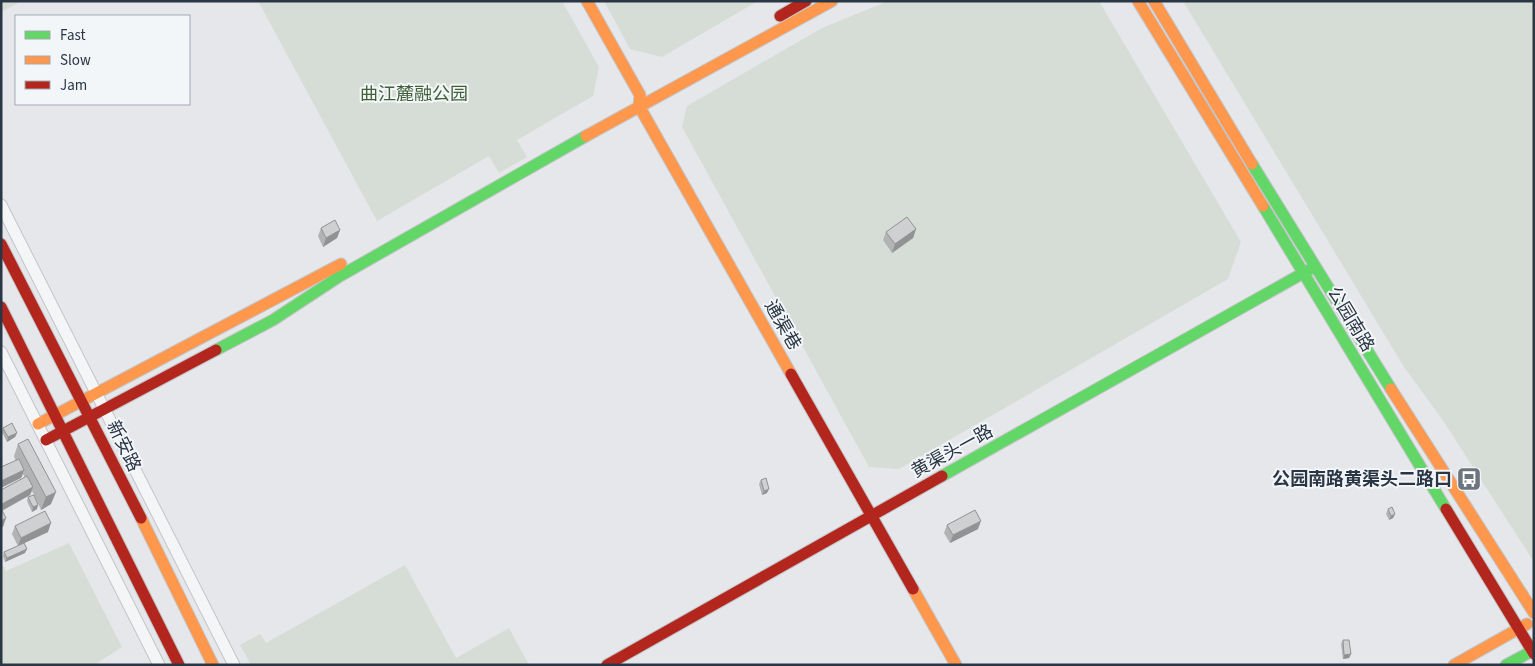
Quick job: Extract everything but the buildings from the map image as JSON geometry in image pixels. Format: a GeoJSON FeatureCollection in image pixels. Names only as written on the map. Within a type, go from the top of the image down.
{"type":"FeatureCollection","features":[{"type":"Feature","properties":{"kind":"street","name":"通渠巷"},"geometry":{"type":"LineString","coordinates":[[587,1],[639,100],[956,665]]}},
{"type":"Feature","properties":{"kind":"street"},"geometry":{"type":"LineString","coordinates":[[46,440],[91,418],[273,320],[340,276],[806,1]]}},
{"type":"Feature","properties":{"kind":"street"},"geometry":{"type":"LineString","coordinates":[[38,424],[331,269],[527,157],[832,1]]}},
{"type":"Feature","properties":{"kind":"street","name":"公园南路"},"geometry":{"type":"LineString","coordinates":[[1138,1],[1533,652]]}},
{"type":"Feature","properties":{"kind":"street","name":"公园南路"},"geometry":{"type":"LineString","coordinates":[[1154,1],[1314,267],[1534,613]]}},
{"type":"Feature","properties":{"kind":"street"},"geometry":{"type":"LineString","coordinates":[[1,205],[234,665]]}},
{"type":"Feature","properties":{"kind":"street","name":"新安路"},"geometry":{"type":"LineString","coordinates":[[1,244],[91,418],[213,665]]}},
{"type":"Feature","properties":{"kind":"street","name":"黄渠头一路"},"geometry":{"type":"LineString","coordinates":[[607,665],[1314,267]]}},
{"type":"Feature","properties":{"kind":"street"},"geometry":{"type":"LineString","coordinates":[[1,307],[180,665]]}},
{"type":"Feature","properties":{"kind":"street"},"geometry":{"type":"LineString","coordinates":[[1,352],[160,665]]}},
{"type":"Feature","properties":{"kind":"street"},"geometry":{"type":"LineString","coordinates":[[1454,665],[1534,620]]}},
{"type":"Feature","properties":{"kind":"street"},"geometry":{"type":"LineString","coordinates":[[1506,665],[1533,652]]}},
{"type":"Feature","properties":{"kind":"green space"},"geometry":{"type":"Polygon","coordinates":[[[1,1],[22,1],[1,12],[1,1]]]}},
{"type":"Feature","properties":{"kind":"green space","name":"曲江麓融公园"},"geometry":{"type":"Polygon","coordinates":[[[258,1],[562,1],[599,67],[593,96],[517,140],[527,157],[499,173],[489,156],[377,221],[258,1]]]}},
{"type":"Feature","properties":{"kind":"green space"},"geometry":{"type":"Polygon","coordinates":[[[604,1],[758,1],[662,57],[630,49],[604,1]]]}},
{"type":"Feature","properties":{"kind":"green space"},"geometry":{"type":"Polygon","coordinates":[[[888,1],[1099,1],[1241,242],[1228,279],[899,469],[869,467],[682,127],[687,106],[822,28],[888,1]]]}},
{"type":"Feature","properties":{"kind":"green space"},"geometry":{"type":"Polygon","coordinates":[[[1183,1],[1534,1],[1534,562],[1442,419],[1404,367],[1183,1]]]}},
{"type":"Feature","properties":{"kind":"green space"},"geometry":{"type":"Polygon","coordinates":[[[69,543],[122,647],[94,665],[1,665],[1,562],[6,571],[69,543]]]}},
{"type":"Feature","properties":{"kind":"green space"},"geometry":{"type":"Polygon","coordinates":[[[405,565],[456,658],[509,628],[529,665],[251,665],[240,645],[260,634],[266,643],[405,565]]]}},
{"type":"Feature","properties":{"kind":"traffic: fast"},"geometry":{"type":"LineString","coordinates":[[216,350],[273,320],[340,276],[586,136]]}},
{"type":"Feature","properties":{"kind":"traffic: fast"},"geometry":{"type":"LineString","coordinates":[[1252,164],[1391,389]]}},
{"type":"Feature","properties":{"kind":"traffic: fast"},"geometry":{"type":"LineString","coordinates":[[1263,206],[1446,509]]}},
{"type":"Feature","properties":{"kind":"traffic: fast"},"geometry":{"type":"LineString","coordinates":[[942,476],[1314,267]]}},
{"type":"Feature","properties":{"kind":"traffic: fast"},"geometry":{"type":"LineString","coordinates":[[1506,665],[1534,650]]}},
{"type":"Feature","properties":{"kind":"traffic: slow"},"geometry":{"type":"LineString","coordinates":[[587,1],[640,95],[639,106],[791,374]]}},
{"type":"Feature","properties":{"kind":"traffic: slow"},"geometry":{"type":"LineString","coordinates":[[586,136],[832,1]]}},
{"type":"Feature","properties":{"kind":"traffic: slow"},"geometry":{"type":"LineString","coordinates":[[1138,1],[1263,206]]}},
{"type":"Feature","properties":{"kind":"traffic: slow"},"geometry":{"type":"LineString","coordinates":[[1154,1],[1252,164]]}},
{"type":"Feature","properties":{"kind":"traffic: slow"},"geometry":{"type":"LineString","coordinates":[[38,424],[341,264]]}},
{"type":"Feature","properties":{"kind":"traffic: slow"},"geometry":{"type":"LineString","coordinates":[[1391,389],[1534,613]]}},
{"type":"Feature","properties":{"kind":"traffic: slow"},"geometry":{"type":"LineString","coordinates":[[141,518],[213,665]]}},
{"type":"Feature","properties":{"kind":"traffic: slow"},"geometry":{"type":"LineString","coordinates":[[913,589],[956,665]]}},
{"type":"Feature","properties":{"kind":"traffic: slow"},"geometry":{"type":"LineString","coordinates":[[1454,665],[1527,624]]}},
{"type":"Feature","properties":{"kind":"traffic: jam"},"geometry":{"type":"LineString","coordinates":[[780,16],[806,1]]}},
{"type":"Feature","properties":{"kind":"traffic: jam"},"geometry":{"type":"LineString","coordinates":[[1,244],[141,518]]}},
{"type":"Feature","properties":{"kind":"traffic: jam"},"geometry":{"type":"LineString","coordinates":[[1,307],[179,665]]}},
{"type":"Feature","properties":{"kind":"traffic: jam"},"geometry":{"type":"LineString","coordinates":[[46,440],[216,350]]}},
{"type":"Feature","properties":{"kind":"traffic: jam"},"geometry":{"type":"LineString","coordinates":[[791,374],[913,589]]}},
{"type":"Feature","properties":{"kind":"traffic: jam"},"geometry":{"type":"LineString","coordinates":[[607,665],[942,476]]}},
{"type":"Feature","properties":{"kind":"traffic: jam"},"geometry":{"type":"LineString","coordinates":[[1446,509],[1534,654]]}},
{"type":"Feature","properties":{"kind":"place","name":"公园南路黄渠头二路口"},"geometry":{"type":"Point","coordinates":[1469,479]}}]}
